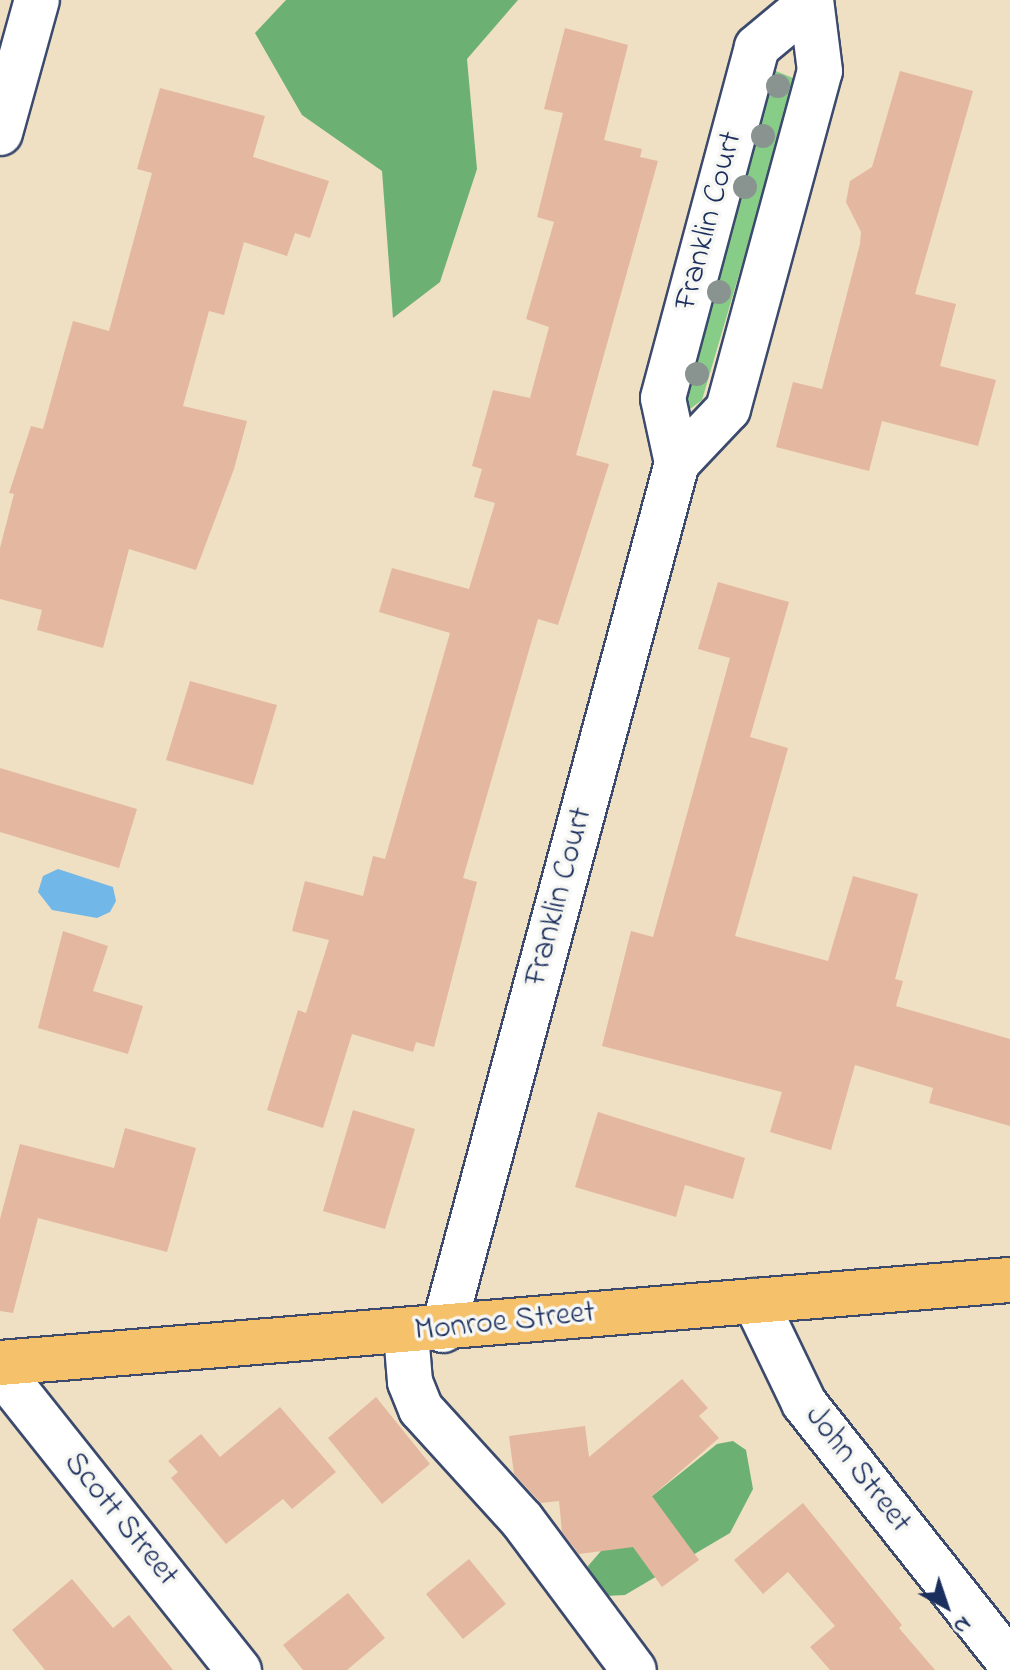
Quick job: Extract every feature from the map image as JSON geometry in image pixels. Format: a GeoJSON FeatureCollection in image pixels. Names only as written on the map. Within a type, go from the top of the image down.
{"type":"FeatureCollection","features":[{"type":"Feature","properties":{"kind":"main road","name":"Monroe Street"},"geometry":{"type":"LineString","coordinates":[[0,1363],[425,1331],[1010,1280]]}},
{"type":"Feature","properties":{"kind":"street"},"geometry":{"type":"LineString","coordinates":[[0,133],[37,0]]}},
{"type":"Feature","properties":{"kind":"street","name":"Franklin Court"},"geometry":{"type":"LineString","coordinates":[[677,463],[663,398],[757,47],[810,2]]}},
{"type":"Feature","properties":{"kind":"street","name":"Franklin Court"},"geometry":{"type":"LineString","coordinates":[[634,1670],[522,1520],[421,1409],[410,1382],[677,463],[728,409],[820,71],[810,2]]}},
{"type":"Feature","properties":{"kind":"street","name":"John Street"},"geometry":{"type":"LineString","coordinates":[[755,1301],[804,1403],[1010,1663]]}},
{"type":"Feature","properties":{"kind":"street","name":"Scott Street"},"geometry":{"type":"LineString","coordinates":[[0,1370],[239,1670]]}},
{"type":"Feature","properties":{"kind":"green space"},"geometry":{"type":"Polygon","coordinates":[[[286,0],[518,0],[467,59],[477,169],[440,282],[393,318],[382,171],[302,115],[255,33],[286,0]]]}},
{"type":"Feature","properties":{"kind":"green space"},"geometry":{"type":"Polygon","coordinates":[[[776,71],[793,78],[793,91],[702,400],[690,409],[683,405],[767,79],[776,71]]]}},
{"type":"Feature","properties":{"kind":"green space"},"geometry":{"type":"Polygon","coordinates":[[[733,1441],[746,1450],[753,1489],[730,1533],[625,1595],[606,1596],[592,1582],[588,1566],[641,1505],[717,1444],[733,1441]]]}},
{"type":"Feature","properties":{"kind":"water"},"geometry":{"type":"Polygon","coordinates":[[[58,869],[113,887],[116,901],[110,912],[97,918],[52,910],[38,892],[43,876],[58,869]]]}},
{"type":"Feature","properties":{"kind":"building"},"geometry":{"type":"Polygon","coordinates":[[[565,28],[628,45],[604,140],[642,149],[640,157],[658,161],[576,455],[609,464],[558,625],[538,619],[463,878],[477,882],[434,1047],[416,1042],[413,1052],[352,1034],[323,1128],[267,1110],[298,1010],[306,1013],[329,940],[292,931],[305,881],[363,896],[373,856],[385,859],[450,633],[379,612],[392,568],[469,589],[495,503],[474,497],[482,469],[472,466],[493,390],[530,398],[549,327],[526,319],[554,222],[537,217],[563,113],[544,109],[565,28]]]}},
{"type":"Feature","properties":{"kind":"building"},"geometry":{"type":"Polygon","coordinates":[[[900,71],[973,91],[915,294],[956,304],[940,366],[996,380],[978,446],[882,421],[869,471],[776,447],[793,382],[822,389],[860,244],[861,232],[846,202],[850,181],[872,167],[900,71]]]}},
{"type":"Feature","properties":{"kind":"building"},"geometry":{"type":"Polygon","coordinates":[[[160,88],[265,116],[253,157],[329,181],[310,238],[295,233],[287,256],[244,242],[224,315],[209,311],[183,406],[247,421],[234,469],[196,570],[129,549],[103,648],[37,630],[42,610],[0,599],[0,548],[14,494],[9,493],[31,426],[43,429],[73,321],[109,331],[152,173],[137,169],[160,88]]]}},
{"type":"Feature","properties":{"kind":"building"},"geometry":{"type":"Polygon","coordinates":[[[718,582],[789,602],[750,737],[788,748],[735,936],[828,961],[853,876],[918,894],[895,979],[903,981],[896,1006],[1010,1039],[1010,1126],[929,1103],[933,1088],[855,1065],[831,1150],[770,1132],[782,1092],[602,1046],[631,931],[653,937],[730,658],[698,649],[718,582]]]}},
{"type":"Feature","properties":{"kind":"building"},"geometry":{"type":"Polygon","coordinates":[[[190,681],[277,705],[253,785],[166,760],[190,681]]]}},
{"type":"Feature","properties":{"kind":"building"},"geometry":{"type":"Polygon","coordinates":[[[0,768],[137,809],[119,868],[0,832],[0,768]]]}},
{"type":"Feature","properties":{"kind":"building"},"geometry":{"type":"Polygon","coordinates":[[[63,931],[108,946],[93,991],[143,1006],[128,1054],[38,1028],[63,931]]]}},
{"type":"Feature","properties":{"kind":"building"},"geometry":{"type":"Polygon","coordinates":[[[353,1110],[415,1129],[385,1229],[323,1211],[353,1110]]]}},
{"type":"Feature","properties":{"kind":"building"},"geometry":{"type":"Polygon","coordinates":[[[598,1112],[745,1158],[733,1199],[685,1185],[676,1217],[575,1187],[598,1112]]]}},
{"type":"Feature","properties":{"kind":"building"},"geometry":{"type":"Polygon","coordinates":[[[125,1128],[196,1148],[167,1252],[38,1218],[13,1313],[0,1311],[0,1219],[20,1144],[114,1168],[125,1128]]]}},
{"type":"Feature","properties":{"kind":"building"},"geometry":{"type":"Polygon","coordinates":[[[682,1379],[708,1408],[699,1416],[719,1438],[652,1496],[699,1560],[662,1587],[633,1547],[579,1554],[562,1532],[559,1501],[541,1503],[514,1474],[509,1436],[585,1426],[589,1457],[682,1379]]]}},
{"type":"Feature","properties":{"kind":"building"},"geometry":{"type":"Polygon","coordinates":[[[376,1397],[430,1464],[382,1504],[328,1438],[376,1397]]]}},
{"type":"Feature","properties":{"kind":"building"},"geometry":{"type":"Polygon","coordinates":[[[280,1407],[336,1472],[292,1509],[283,1499],[226,1544],[171,1478],[178,1472],[168,1461],[201,1434],[220,1457],[280,1407]]]}},
{"type":"Feature","properties":{"kind":"building"},"geometry":{"type":"Polygon","coordinates":[[[803,1503],[935,1670],[830,1670],[810,1647],[835,1626],[788,1572],[763,1594],[734,1560],[803,1503]]]}},
{"type":"Feature","properties":{"kind":"building"},"geometry":{"type":"Polygon","coordinates":[[[469,1559],[506,1604],[463,1639],[426,1594],[469,1559]]]}},
{"type":"Feature","properties":{"kind":"building"},"geometry":{"type":"Polygon","coordinates":[[[72,1579],[113,1628],[129,1615],[173,1670],[45,1670],[12,1630],[72,1579]]]}},
{"type":"Feature","properties":{"kind":"building"},"geometry":{"type":"Polygon","coordinates":[[[348,1593],[385,1638],[347,1670],[303,1670],[283,1645],[348,1593]]]}}]}
